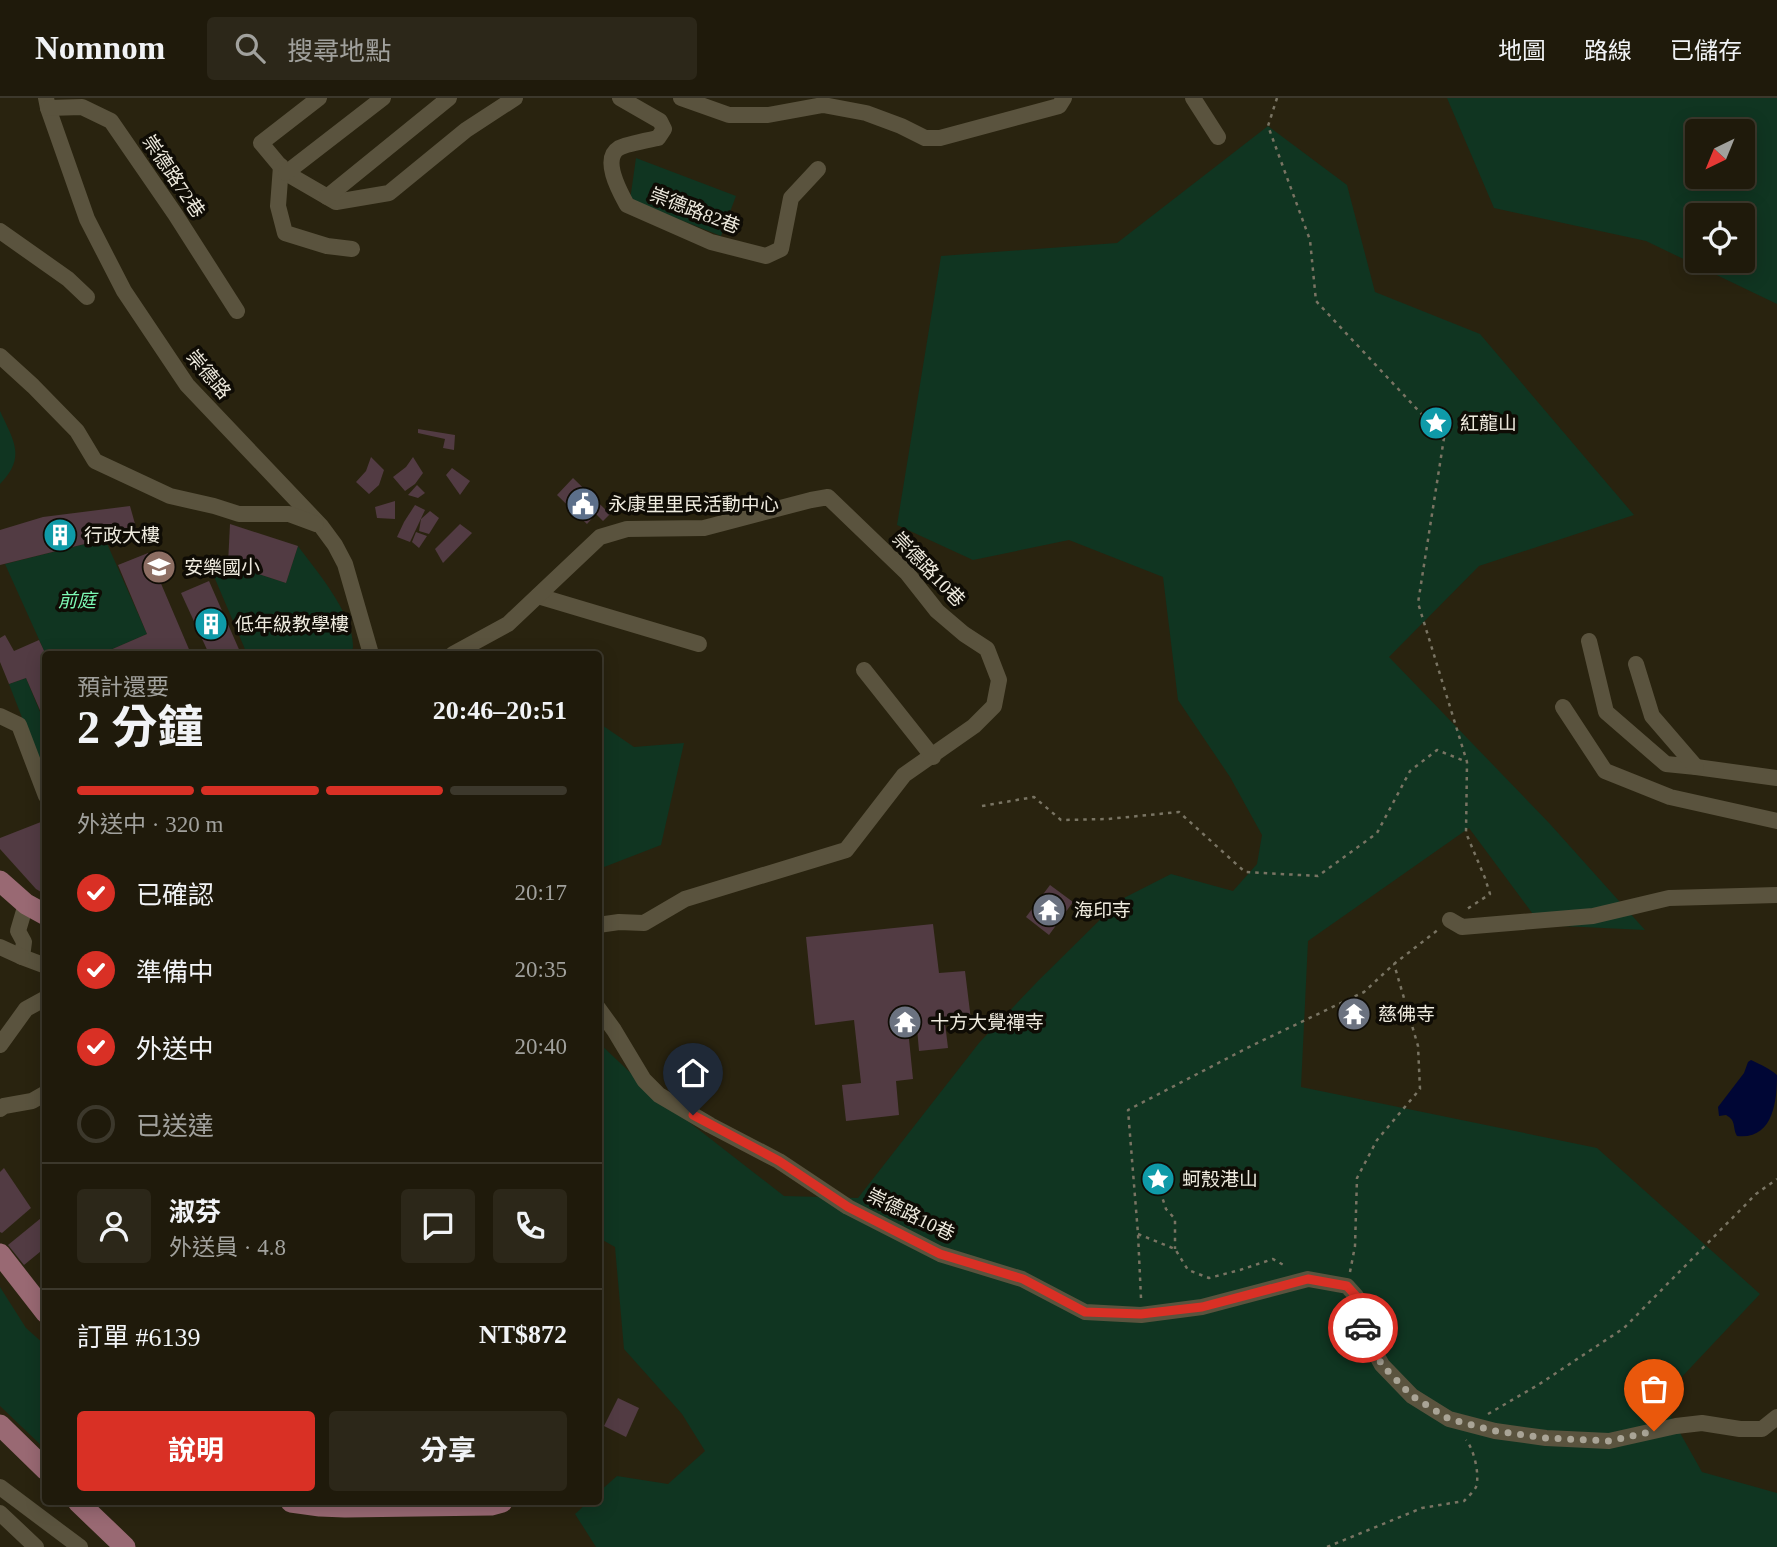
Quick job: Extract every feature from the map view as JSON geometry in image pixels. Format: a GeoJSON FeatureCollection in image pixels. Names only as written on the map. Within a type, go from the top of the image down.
{"type":"FeatureCollection","features":[{"type":"Feature","properties":{"kind":"main road"},"geometry":{"type":"LineString","coordinates":[[0,881],[26,904],[42,913]]}},
{"type":"Feature","properties":{"kind":"main road"},"geometry":{"type":"LineString","coordinates":[[0,1254],[42,1308]]}},
{"type":"Feature","properties":{"kind":"main road"},"geometry":{"type":"LineString","coordinates":[[0,1425],[42,1466]]}},
{"type":"Feature","properties":{"kind":"main road"},"geometry":{"type":"LineString","coordinates":[[81,1505],[120,1545]]}},
{"type":"Feature","properties":{"kind":"main road"},"geometry":{"type":"LineString","coordinates":[[313,1505],[491,1505]]}},
{"type":"Feature","properties":{"kind":"street"},"geometry":{"type":"LineString","coordinates":[[319,98],[261,143],[283,169],[336,202],[389,193],[466,130],[515,98]]}},
{"type":"Feature","properties":{"kind":"street"},"geometry":{"type":"LineString","coordinates":[[352,249],[327,246],[285,233],[278,206],[283,169],[383,98]]}},
{"type":"Feature","properties":{"kind":"street"},"geometry":{"type":"LineString","coordinates":[[327,197],[449,98]]}},
{"type":"Feature","properties":{"kind":"street","name":"崇德路82巷"},"geometry":{"type":"LineString","coordinates":[[620,98],[660,121],[664,129],[658,138],[619,148],[614,153],[611,168],[626,205],[711,242],[766,256],[781,249],[791,198],[818,169]]}},
{"type":"Feature","properties":{"kind":"street"},"geometry":{"type":"LineString","coordinates":[[681,98],[729,115],[768,115],[823,105],[866,113],[925,138],[940,138],[1059,106],[1065,98]]}},
{"type":"Feature","properties":{"kind":"street"},"geometry":{"type":"LineString","coordinates":[[1193,98],[1218,137]]}},
{"type":"Feature","properties":{"kind":"street","name":"崇德路72巷"},"geometry":{"type":"LineString","coordinates":[[47,103],[82,107],[111,121],[237,311]]}},
{"type":"Feature","properties":{"kind":"street","name":"崇德路"},"geometry":{"type":"LineString","coordinates":[[47,103],[87,219],[124,291],[187,385],[321,526],[335,545],[345,564],[369,651]]}},
{"type":"Feature","properties":{"kind":"street"},"geometry":{"type":"LineString","coordinates":[[0,232],[68,279],[88,297]]}},
{"type":"Feature","properties":{"kind":"street"},"geometry":{"type":"LineString","coordinates":[[0,356],[77,430],[95,461],[170,496],[239,514],[289,514],[321,526]]}},
{"type":"Feature","properties":{"kind":"street","name":"崇德路10巷"},"geometry":{"type":"LineString","coordinates":[[458,651],[520,615],[600,537],[627,529],[704,528],[828,497],[907,573],[937,611],[987,649],[999,680],[994,706],[975,726],[904,775],[846,850],[684,900],[644,923],[602,924]]}},
{"type":"Feature","properties":{"kind":"street"},"geometry":{"type":"LineString","coordinates":[[538,596],[699,643]]}},
{"type":"Feature","properties":{"kind":"street"},"geometry":{"type":"LineString","coordinates":[[1589,641],[1606,712],[1665,764],[1777,778]]}},
{"type":"Feature","properties":{"kind":"street"},"geometry":{"type":"LineString","coordinates":[[1636,664],[1652,716],[1696,767]]}},
{"type":"Feature","properties":{"kind":"street"},"geometry":{"type":"LineString","coordinates":[[864,670],[933,757]]}},
{"type":"Feature","properties":{"kind":"street"},"geometry":{"type":"LineString","coordinates":[[1563,707],[1605,771],[1670,797],[1777,821]]}},
{"type":"Feature","properties":{"kind":"street"},"geometry":{"type":"LineString","coordinates":[[0,716],[19,725],[42,785]]}},
{"type":"Feature","properties":{"kind":"street"},"geometry":{"type":"LineString","coordinates":[[1450,920],[1462,927],[1593,916],[1669,898],[1777,895]]}},
{"type":"Feature","properties":{"kind":"street"},"geometry":{"type":"LineString","coordinates":[[22,957],[24,942],[18,931],[26,904]]}},
{"type":"Feature","properties":{"kind":"street"},"geometry":{"type":"LineString","coordinates":[[0,947],[42,964]]}},
{"type":"Feature","properties":{"kind":"street"},"geometry":{"type":"LineString","coordinates":[[2,1038],[26,1009],[42,1000]]}},
{"type":"Feature","properties":{"kind":"street","name":"崇德路10巷"},"geometry":{"type":"LineString","coordinates":[[602,1014],[644,1080],[659,1095],[779,1161],[848,1207],[940,1254],[1023,1279],[1085,1312],[1141,1314],[1202,1307],[1308,1279]]}},
{"type":"Feature","properties":{"kind":"street"},"geometry":{"type":"LineString","coordinates":[[0,1109],[32,1101],[42,1095]]}},
{"type":"Feature","properties":{"kind":"street"},"geometry":{"type":"LineString","coordinates":[[1308,1279],[1347,1286],[1356,1296],[1363,1331],[1382,1365],[1412,1396],[1449,1419],[1495,1431],[1609,1441],[1702,1423],[1740,1429],[1762,1429],[1777,1418]]}},
{"type":"Feature","properties":{"kind":"street"},"geometry":{"type":"LineString","coordinates":[[0,1487],[80,1547]]}},
{"type":"Feature","properties":{"kind":"street"},"geometry":{"type":"LineString","coordinates":[[0,1513],[36,1547]]}},
{"type":"Feature","properties":{"kind":"path"},"geometry":{"type":"LineString","coordinates":[[1141,1314],[1129,1110],[1251,1046],[1364,992],[1394,964],[1450,920],[1490,894],[1466,833],[1467,762],[1418,603],[1444,438],[1316,301],[1310,240],[1268,126],[1277,98]]}},
{"type":"Feature","properties":{"kind":"path"},"geometry":{"type":"LineString","coordinates":[[982,806],[1034,797],[1061,820],[1108,819],[1179,812],[1245,872],[1318,876],[1377,833],[1410,771],[1437,750],[1467,762]]}},
{"type":"Feature","properties":{"kind":"path"},"geometry":{"type":"LineString","coordinates":[[1347,1286],[1355,1246],[1357,1178],[1377,1140],[1420,1089],[1418,1046],[1394,964]]}},
{"type":"Feature","properties":{"kind":"path"},"geometry":{"type":"LineString","coordinates":[[1156,1175],[1166,1209],[1175,1219],[1175,1249],[1188,1270],[1209,1278],[1273,1259],[1308,1279]]}},
{"type":"Feature","properties":{"kind":"path"},"geometry":{"type":"LineString","coordinates":[[1469,1424],[1538,1385],[1624,1328],[1756,1194],[1777,1180]]}},
{"type":"Feature","properties":{"kind":"path"},"geometry":{"type":"LineString","coordinates":[[1138,1234],[1175,1249]]}},
{"type":"Feature","properties":{"kind":"path"},"geometry":{"type":"LineString","coordinates":[[1327,1547],[1422,1508],[1464,1501],[1476,1487],[1473,1448],[1449,1419]]}},
{"type":"Feature","properties":{"kind":"green space"},"geometry":{"type":"Polygon","coordinates":[[[1447,98],[1777,98],[1777,304],[1713,273],[1755,273],[1755,203],[1685,203],[1685,260],[1646,241],[1494,208],[1447,98]]]}},
{"type":"Feature","properties":{"kind":"green space"},"geometry":{"type":"Polygon","coordinates":[[[1268,126],[1347,185],[1375,292],[1480,334],[1634,515],[1479,566],[1389,657],[1550,824],[1645,930],[1541,925],[1469,828],[1308,941],[1301,1087],[1597,1148],[1760,1294],[1661,1399],[1702,1472],[1777,1493],[1777,1547],[596,1547],[575,1514],[585,1505],[602,1505],[602,1489],[617,1476],[668,1484],[705,1451],[682,1414],[624,1349],[615,1247],[602,1240],[602,1046],[653,1094],[784,1196],[858,1198],[979,1043],[1120,900],[1171,874],[1233,891],[1257,864],[1262,835],[1230,777],[1178,700],[1163,577],[1069,540],[973,560],[897,525],[941,256],[1117,243],[1268,126]]]}},
{"type":"Feature","properties":{"kind":"green space"},"geometry":{"type":"Polygon","coordinates":[[[636,158],[736,196],[721,236],[630,200],[636,158]]]}},
{"type":"Feature","properties":{"kind":"green space"},"geometry":{"type":"Polygon","coordinates":[[[0,411],[13,440],[15,457],[8,474],[0,484],[0,411]]]}},
{"type":"Feature","properties":{"kind":"green space","name":"前庭"},"geometry":{"type":"Polygon","coordinates":[[[105,539],[147,634],[108,651],[44,651],[5,564],[105,539]]]}},
{"type":"Feature","properties":{"kind":"green space"},"geometry":{"type":"Polygon","coordinates":[[[298,546],[326,583],[343,612],[350,627],[352,651],[246,651],[210,567],[228,564],[286,583],[298,546]]]}},
{"type":"Feature","properties":{"kind":"green space"},"geometry":{"type":"Polygon","coordinates":[[[26,678],[42,717],[42,769],[9,684],[26,678]]]}},
{"type":"Feature","properties":{"kind":"green space"},"geometry":{"type":"Polygon","coordinates":[[[602,725],[634,747],[684,743],[661,845],[602,868],[602,725]]]}},
{"type":"Feature","properties":{"kind":"green space"},"geometry":{"type":"Polygon","coordinates":[[[0,1287],[26,1328],[42,1342],[42,1446],[0,1406],[0,1287]]]}},
{"type":"Feature","properties":{"kind":"shaded area"},"geometry":{"type":"Polygon","coordinates":[[[1751,1060],[1777,1075],[1774,1107],[1765,1126],[1758,1132],[1749,1136],[1737,1136],[1732,1120],[1726,1115],[1719,1116],[1718,1107],[1751,1060]]]}},
{"type":"Feature","properties":{"kind":"building"},"geometry":{"type":"Polygon","coordinates":[[[418,429],[455,435],[454,450],[443,448],[445,439],[418,433],[418,429]]]}},
{"type":"Feature","properties":{"kind":"building"},"geometry":{"type":"Polygon","coordinates":[[[371,457],[384,470],[379,485],[369,494],[356,482],[366,471],[371,457]]]}},
{"type":"Feature","properties":{"kind":"building"},"geometry":{"type":"Polygon","coordinates":[[[413,457],[423,473],[415,484],[405,491],[393,477],[406,467],[413,457]]]}},
{"type":"Feature","properties":{"kind":"building"},"geometry":{"type":"Polygon","coordinates":[[[452,468],[470,481],[460,495],[446,475],[452,468]]]}},
{"type":"Feature","properties":{"kind":"building","name":"永康里里民活動中心"},"geometry":{"type":"Polygon","coordinates":[[[573,478],[610,514],[603,521],[596,514],[587,524],[557,495],[573,478]]]}},
{"type":"Feature","properties":{"kind":"building"},"geometry":{"type":"Polygon","coordinates":[[[417,485],[425,493],[418,498],[408,495],[417,485]]]}},
{"type":"Feature","properties":{"kind":"building"},"geometry":{"type":"Polygon","coordinates":[[[395,501],[395,519],[377,518],[375,507],[395,501]]]}},
{"type":"Feature","properties":{"kind":"building"},"geometry":{"type":"Polygon","coordinates":[[[415,505],[425,510],[410,542],[397,537],[415,505]]]}},
{"type":"Feature","properties":{"kind":"building","name":"行政大樓"},"geometry":{"type":"Polygon","coordinates":[[[130,506],[137,531],[0,565],[0,530],[43,517],[130,506]]]}},
{"type":"Feature","properties":{"kind":"building"},"geometry":{"type":"Polygon","coordinates":[[[430,511],[439,518],[429,534],[419,531],[421,519],[430,511]]]}},
{"type":"Feature","properties":{"kind":"building"},"geometry":{"type":"Polygon","coordinates":[[[230,524],[298,546],[286,583],[228,564],[230,524]]]}},
{"type":"Feature","properties":{"kind":"building"},"geometry":{"type":"Polygon","coordinates":[[[460,524],[472,533],[443,563],[435,549],[460,524]]]}},
{"type":"Feature","properties":{"kind":"building"},"geometry":{"type":"Polygon","coordinates":[[[416,532],[427,536],[419,548],[412,542],[416,532]]]}},
{"type":"Feature","properties":{"kind":"building"},"geometry":{"type":"Polygon","coordinates":[[[148,553],[190,651],[108,651],[147,634],[118,565],[148,553]]]}},
{"type":"Feature","properties":{"kind":"building","name":"低年級教學樓"},"geometry":{"type":"Polygon","coordinates":[[[209,581],[240,651],[208,651],[181,593],[209,581]]]}},
{"type":"Feature","properties":{"kind":"building"},"geometry":{"type":"Polygon","coordinates":[[[5,635],[14,651],[39,640],[44,651],[42,651],[42,715],[26,678],[9,684],[0,662],[0,638],[5,635]]]}},
{"type":"Feature","properties":{"kind":"building"},"geometry":{"type":"Polygon","coordinates":[[[42,822],[42,893],[0,849],[0,838],[42,822]]]}},
{"type":"Feature","properties":{"kind":"building","name":"海印寺"},"geometry":{"type":"Polygon","coordinates":[[[1050,885],[1073,902],[1049,935],[1026,917],[1050,885]]]}},
{"type":"Feature","properties":{"kind":"building","name":"十方大覺禪寺"},"geometry":{"type":"Polygon","coordinates":[[[933,924],[939,973],[965,971],[971,1020],[945,1023],[948,1048],[919,1051],[917,1028],[908,1029],[913,1079],[896,1081],[899,1115],[846,1121],[842,1085],[861,1083],[854,1020],[815,1025],[806,937],[933,924]]]}},
{"type":"Feature","properties":{"kind":"building"},"geometry":{"type":"Polygon","coordinates":[[[4,1168],[31,1208],[2,1233],[0,1172],[4,1168]]]}},
{"type":"Feature","properties":{"kind":"building"},"geometry":{"type":"Polygon","coordinates":[[[42,1217],[42,1250],[24,1265],[8,1245],[42,1217]]]}},
{"type":"Feature","properties":{"kind":"building"},"geometry":{"type":"Polygon","coordinates":[[[618,1398],[639,1408],[626,1437],[604,1426],[618,1398]]]}},
{"type":"Feature","properties":{"kind":"way so far"},"geometry":{"type":"LineString","coordinates":[[1363,1328],[1382,1365],[1412,1396],[1449,1419],[1495,1431],[1546,1438],[1609,1441],[1654,1431]]}},
{"type":"Feature","properties":{"kind":"place","name":"紅龍山"},"geometry":{"type":"Point","coordinates":[1436,423]}},
{"type":"Feature","properties":{"kind":"place","name":"永康里里民活動中心"},"geometry":{"type":"Point","coordinates":[583,504]}},
{"type":"Feature","properties":{"kind":"place","name":"行政大樓"},"geometry":{"type":"Point","coordinates":[60,535]}},
{"type":"Feature","properties":{"kind":"place","name":"安樂國小"},"geometry":{"type":"Point","coordinates":[159,567]}},
{"type":"Feature","properties":{"kind":"place","name":"低年級教學樓"},"geometry":{"type":"Point","coordinates":[211,624]}},
{"type":"Feature","properties":{"kind":"place","name":"海印寺"},"geometry":{"type":"Point","coordinates":[1049,910]}},
{"type":"Feature","properties":{"kind":"place","name":"慈佛寺"},"geometry":{"type":"Point","coordinates":[1354,1014]}},
{"type":"Feature","properties":{"kind":"place","name":"十方大覺禪寺"},"geometry":{"type":"Point","coordinates":[905,1022]}},
{"type":"Feature","properties":{"kind":"place","name":"蚵殼港山"},"geometry":{"type":"Point","coordinates":[1158,1179]}},
{"type":"Feature","properties":{"kind":"route"},"geometry":{"type":"LineString","coordinates":[[693,1115],[779,1161],[848,1207],[940,1254],[1023,1279],[1085,1312],[1141,1314],[1202,1307],[1308,1279],[1347,1286],[1356,1296],[1363,1328]]}}]}
